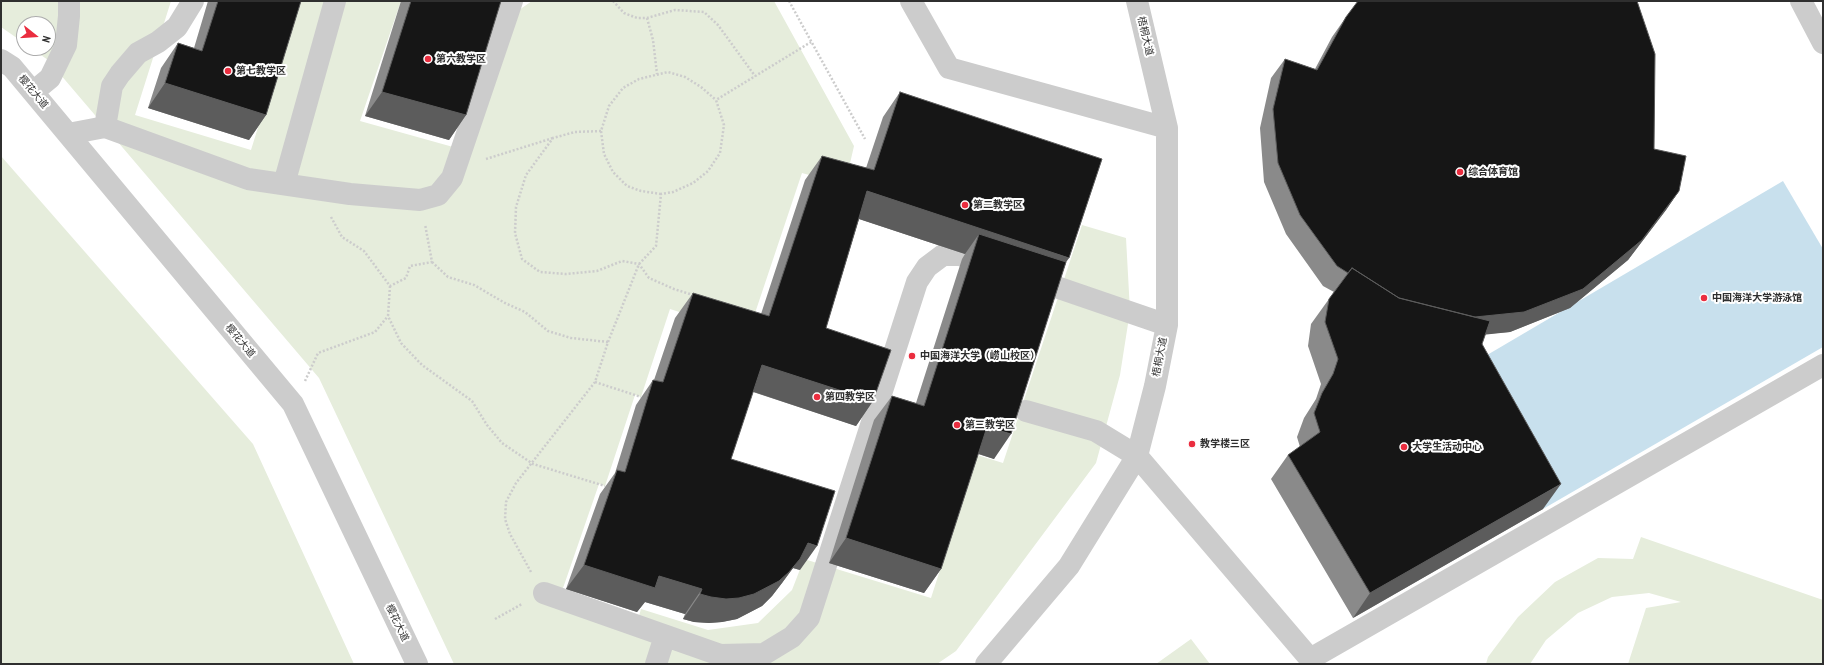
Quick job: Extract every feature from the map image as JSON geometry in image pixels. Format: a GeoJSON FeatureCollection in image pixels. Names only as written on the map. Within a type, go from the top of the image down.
{"type":"FeatureCollection","features":[{"type":"Feature","properties":{"kind":"lane"},"geometry":{"type":"LineString","coordinates":[[33,92],[50,78],[66,45],[69,16],[68,1]]}},
{"type":"Feature","properties":{"kind":"lane"},"geometry":{"type":"LineString","coordinates":[[104,127],[112,86],[120,74],[138,53],[158,42],[177,27],[193,1]]}},
{"type":"Feature","properties":{"kind":"lane"},"geometry":{"type":"LineString","coordinates":[[284,184],[335,1]]}},
{"type":"Feature","properties":{"kind":"lane"},"geometry":{"type":"LineString","coordinates":[[68,134],[104,127],[248,179],[326,190],[420,200],[438,196],[452,178],[512,1]]}},
{"type":"Feature","properties":{"kind":"lane"},"geometry":{"type":"LineString","coordinates":[[911,1],[949,68],[1167,128]]}},
{"type":"Feature","properties":{"kind":"lane","name":"梧桐大道"},"geometry":{"type":"LineString","coordinates":[[986,664],[1069,566],[1137,456],[1155,386],[1166,325],[1167,128],[1137,1]]}},
{"type":"Feature","properties":{"kind":"lane"},"geometry":{"type":"LineString","coordinates":[[1801,1],[1823,43]]}},
{"type":"Feature","properties":{"kind":"lane","name":"樱花大道"},"geometry":{"type":"LineString","coordinates":[[1,60],[12,67],[292,404],[417,664]]}},
{"type":"Feature","properties":{"kind":"lane"},"geometry":{"type":"LineString","coordinates":[[544,593],[720,655],[764,654],[792,637],[809,618],[917,282],[928,268],[943,255],[960,255],[1116,306],[1166,325]]}},
{"type":"Feature","properties":{"kind":"lane"},"geometry":{"type":"LineString","coordinates":[[1026,411],[1096,431],[1137,456],[1312,662],[1823,365]]}},
{"type":"Feature","properties":{"kind":"lane"},"geometry":{"type":"LineString","coordinates":[[656,664],[665,636]]}},
{"type":"Feature","properties":{"kind":"path"},"geometry":{"type":"LineString","coordinates":[[613,1],[624,13],[637,18],[647,18],[675,10],[704,12],[718,25],[755,76]]}},
{"type":"Feature","properties":{"kind":"path"},"geometry":{"type":"LineString","coordinates":[[789,1],[865,139]]}},
{"type":"Feature","properties":{"kind":"path"},"geometry":{"type":"LineString","coordinates":[[647,18],[653,40],[657,74]]}},
{"type":"Feature","properties":{"kind":"path"},"geometry":{"type":"LineString","coordinates":[[716,100],[811,42]]}},
{"type":"Feature","properties":{"kind":"path"},"geometry":{"type":"LineString","coordinates":[[668,72],[685,77],[701,87],[716,100],[724,125],[720,153],[708,171],[692,183],[673,192],[661,194],[641,191],[627,186],[613,172],[604,154],[602,131],[609,106],[623,88],[639,79],[668,72]]}},
{"type":"Feature","properties":{"kind":"path"},"geometry":{"type":"LineString","coordinates":[[452,178],[491,156],[575,132],[602,131]]}},
{"type":"Feature","properties":{"kind":"path"},"geometry":{"type":"LineString","coordinates":[[554,138],[526,175],[516,207],[515,233],[522,259],[540,272],[566,274],[596,271],[622,261],[640,264],[649,278],[674,290],[695,296]]}},
{"type":"Feature","properties":{"kind":"path"},"geometry":{"type":"LineString","coordinates":[[326,190],[329,212],[342,237],[364,251],[390,286],[388,316],[402,343],[422,365],[472,401],[487,425],[502,443],[533,464],[605,486]]}},
{"type":"Feature","properties":{"kind":"path"},"geometry":{"type":"LineString","coordinates":[[496,619],[544,593],[510,534],[505,519],[506,502],[516,483],[533,464],[595,382],[608,342],[640,264],[656,246],[661,194]]}},
{"type":"Feature","properties":{"kind":"path"},"geometry":{"type":"LineString","coordinates":[[420,200],[432,262],[448,277],[474,285],[505,303],[525,312],[548,331],[571,338],[608,342]]}},
{"type":"Feature","properties":{"kind":"path"},"geometry":{"type":"LineString","coordinates":[[390,286],[406,278],[410,266],[432,262]]}},
{"type":"Feature","properties":{"kind":"path"},"geometry":{"type":"LineString","coordinates":[[292,404],[318,353],[375,332],[388,316]]}},
{"type":"Feature","properties":{"kind":"path"},"geometry":{"type":"LineString","coordinates":[[595,382],[641,397]]}},
{"type":"Feature","properties":{"kind":"green space"},"geometry":{"type":"Polygon","coordinates":[[[1,1],[171,1],[135,115],[251,150],[297,1],[401,1],[360,121],[471,152],[519,10],[532,1],[774,1],[854,146],[845,185],[802,173],[748,334],[670,309],[641,397],[635,395],[605,486],[599,484],[562,591],[639,616],[641,609],[708,630],[758,623],[792,590],[804,559],[931,598],[977,455],[1003,463],[1082,225],[1126,238],[1130,311],[1120,375],[1096,463],[956,651],[937,664],[454,664],[319,378],[48,60],[42,56],[56,56],[56,16],[16,16],[16,37],[1,27],[1,1]]]}},
{"type":"Feature","properties":{"kind":"green space"},"geometry":{"type":"Polygon","coordinates":[[[1,156],[253,444],[354,664],[1,664],[1,156]]]}},
{"type":"Feature","properties":{"kind":"green space"},"geometry":{"type":"Polygon","coordinates":[[[1641,537],[1823,600],[1823,664],[1628,664],[1646,608],[1681,602],[1649,593],[1612,597],[1578,613],[1546,640],[1530,664],[1486,664],[1488,657],[1518,617],[1555,582],[1598,558],[1633,559],[1641,537]]]}},
{"type":"Feature","properties":{"kind":"green space"},"geometry":{"type":"Polygon","coordinates":[[[1191,639],[1210,664],[1156,664],[1191,639]]]}},
{"type":"Feature","properties":{"kind":"water","name":"中国海洋大学游泳馆"},"geometry":{"type":"Polygon","coordinates":[[[1783,181],[1823,249],[1823,347],[1543,509],[1465,368],[1783,181]]]}},
{"type":"Feature","properties":{"kind":"building","name":"第七教学区"},"geometry":{"type":"Polygon","coordinates":[[[218,1],[301,1],[266,115],[165,83],[178,43],[202,51],[218,1]]]}},
{"type":"Feature","properties":{"kind":"building","name":"第六教学区"},"geometry":{"type":"Polygon","coordinates":[[[411,1],[501,1],[466,115],[382,92],[411,1]]]}},
{"type":"Feature","properties":{"kind":"building","name":"综合体育馆"},"geometry":{"type":"Polygon","coordinates":[[[1358,1],[1637,1],[1655,54],[1654,149],[1686,156],[1679,191],[1642,240],[1583,289],[1524,312],[1475,317],[1399,298],[1352,268],[1348,273],[1337,266],[1300,215],[1278,163],[1273,109],[1285,59],[1317,70],[1346,17],[1358,1]]]}},
{"type":"Feature","properties":{"kind":"building"},"geometry":{"type":"Polygon","coordinates":[[[900,92],[1102,159],[1069,258],[867,191],[826,328],[891,350],[873,401],[762,365],[731,459],[835,491],[817,546],[808,543],[800,559],[779,581],[754,594],[739,598],[726,599],[700,594],[702,589],[659,576],[655,588],[584,565],[617,470],[625,472],[653,380],[663,382],[693,293],[769,316],[822,156],[874,170],[900,92]]]}},
{"type":"Feature","properties":{"kind":"building","name":"第三教学区"},"geometry":{"type":"Polygon","coordinates":[[[979,234],[1066,262],[1011,434],[987,427],[941,569],[846,538],[892,396],[924,406],[979,234]]]}},
{"type":"Feature","properties":{"kind":"building","name":"大学生活动中心"},"geometry":{"type":"Polygon","coordinates":[[[1352,268],[1399,298],[1490,321],[1482,344],[1561,484],[1370,593],[1288,455],[1320,432],[1314,413],[1322,393],[1333,374],[1338,359],[1325,322],[1329,299],[1352,268]]]}},
{"type":"Feature","properties":{"kind":"place","name":"第六教学区"},"geometry":{"type":"Point","coordinates":[428,59]}},
{"type":"Feature","properties":{"kind":"place","name":"第七教学区"},"geometry":{"type":"Point","coordinates":[228,71]}},
{"type":"Feature","properties":{"kind":"place","name":"综合体育馆"},"geometry":{"type":"Point","coordinates":[1460,172]}},
{"type":"Feature","properties":{"kind":"place","name":"第二教学区"},"geometry":{"type":"Point","coordinates":[965,205]}},
{"type":"Feature","properties":{"kind":"place","name":"中国海洋大学游泳馆"},"geometry":{"type":"Point","coordinates":[1704,298]}},
{"type":"Feature","properties":{"kind":"place","name":"中国海洋大学（崂山校区）"},"geometry":{"type":"Point","coordinates":[912,356]}},
{"type":"Feature","properties":{"kind":"place","name":"第四教学区"},"geometry":{"type":"Point","coordinates":[817,397]}},
{"type":"Feature","properties":{"kind":"place","name":"第三教学区"},"geometry":{"type":"Point","coordinates":[957,425]}},
{"type":"Feature","properties":{"kind":"place","name":"教学楼三区"},"geometry":{"type":"Point","coordinates":[1192,444]}},
{"type":"Feature","properties":{"kind":"place","name":"大学生活动中心"},"geometry":{"type":"Point","coordinates":[1404,447]}}]}
